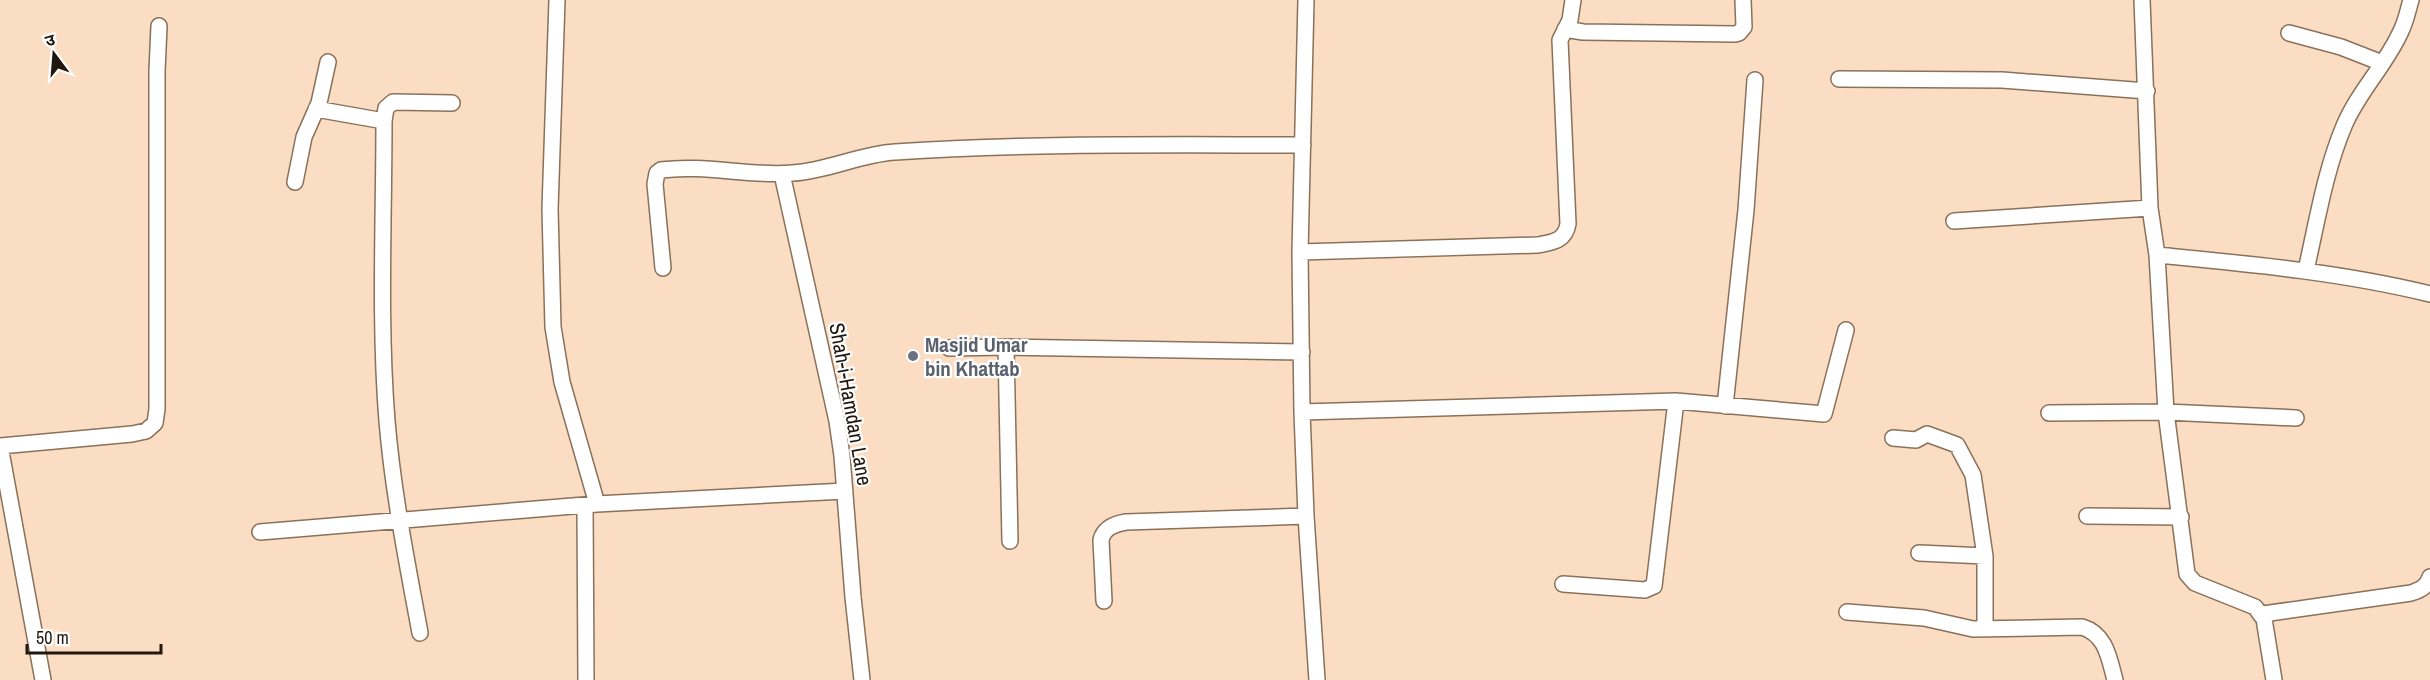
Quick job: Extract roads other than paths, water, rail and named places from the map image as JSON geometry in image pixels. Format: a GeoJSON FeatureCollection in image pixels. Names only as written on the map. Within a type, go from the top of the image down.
{"type":"FeatureCollection","features":[{"type":"Feature","properties":{"kind":"street"},"geometry":{"type":"LineString","coordinates":[[557,0],[550,209],[553,327],[562,382],[591,505],[586,680]]}},
{"type":"Feature","properties":{"kind":"street"},"geometry":{"type":"LineString","coordinates":[[1306,0],[1300,252],[1302,412],[1306,516],[1317,680]]}},
{"type":"Feature","properties":{"kind":"street"},"geometry":{"type":"LineString","coordinates":[[1300,252],[1538,245],[1561,239],[1567,232],[1568,224],[1560,40],[1570,20],[1573,0]]}},
{"type":"Feature","properties":{"kind":"street"},"geometry":{"type":"LineString","coordinates":[[1565,29],[1582,32],[1735,34],[1742,31],[1744,27],[1743,0]]}},
{"type":"Feature","properties":{"kind":"street"},"geometry":{"type":"LineString","coordinates":[[2142,0],[2148,91],[2150,208],[2157,255],[2166,412],[2189,579],[2255,607],[2263,614],[2274,680]]}},
{"type":"Feature","properties":{"kind":"street"},"geometry":{"type":"LineString","coordinates":[[2306,270],[2344,124],[2402,29],[2411,0]]}},
{"type":"Feature","properties":{"kind":"street"},"geometry":{"type":"LineString","coordinates":[[43,680],[0,446],[132,434],[146,431],[155,423],[157,409],[159,26]]}},
{"type":"Feature","properties":{"kind":"street"},"geometry":{"type":"LineString","coordinates":[[2289,33],[2341,47],[2382,63]]}},
{"type":"Feature","properties":{"kind":"street"},"geometry":{"type":"LineString","coordinates":[[295,182],[304,136],[316,109],[328,62]]}},
{"type":"Feature","properties":{"kind":"street"},"geometry":{"type":"LineString","coordinates":[[1725,406],[1746,210],[1755,80]]}},
{"type":"Feature","properties":{"kind":"street"},"geometry":{"type":"LineString","coordinates":[[1839,80],[2002,80],[2148,91]]}},
{"type":"Feature","properties":{"kind":"street"},"geometry":{"type":"LineString","coordinates":[[420,633],[399,520],[389,442],[384,362],[384,121],[386,108],[393,102],[452,103]]}},
{"type":"Feature","properties":{"kind":"street"},"geometry":{"type":"LineString","coordinates":[[316,109],[384,121]]}},
{"type":"Feature","properties":{"kind":"street"},"geometry":{"type":"LineString","coordinates":[[663,268],[655,184],[657,173],[671,169],[782,174],[813,170],[892,152],[1089,144],[1303,145]]}},
{"type":"Feature","properties":{"kind":"street","name":"Shah-i-Hamdan Lane"},"geometry":{"type":"LineString","coordinates":[[782,174],[837,421],[862,680]]}},
{"type":"Feature","properties":{"kind":"street"},"geometry":{"type":"LineString","coordinates":[[1954,221],[2150,208]]}},
{"type":"Feature","properties":{"kind":"street"},"geometry":{"type":"LineString","coordinates":[[2157,255],[2306,270],[2359,278],[2430,294]]}},
{"type":"Feature","properties":{"kind":"street"},"geometry":{"type":"LineString","coordinates":[[1302,412],[1676,401],[1824,414],[1846,330]]}},
{"type":"Feature","properties":{"kind":"street"},"geometry":{"type":"LineString","coordinates":[[1006,347],[1010,541]]}},
{"type":"Feature","properties":{"kind":"street"},"geometry":{"type":"LineString","coordinates":[[949,348],[1302,352]]}},
{"type":"Feature","properties":{"kind":"street"},"geometry":{"type":"LineString","coordinates":[[1563,584],[1646,590],[1654,586],[1676,401]]}},
{"type":"Feature","properties":{"kind":"street"},"geometry":{"type":"LineString","coordinates":[[2049,413],[2166,412],[2296,418]]}},
{"type":"Feature","properties":{"kind":"street"},"geometry":{"type":"LineString","coordinates":[[1893,438],[1916,440],[1927,434],[1956,445],[1973,476],[1985,556],[1985,628]]}},
{"type":"Feature","properties":{"kind":"street"},"geometry":{"type":"LineString","coordinates":[[260,532],[591,505],[845,491]]}},
{"type":"Feature","properties":{"kind":"street"},"geometry":{"type":"LineString","coordinates":[[1104,601],[1101,540],[1102,534],[1113,525],[1126,522],[1306,516]]}},
{"type":"Feature","properties":{"kind":"street"},"geometry":{"type":"LineString","coordinates":[[2087,516],[2181,517]]}},
{"type":"Feature","properties":{"kind":"street"},"geometry":{"type":"LineString","coordinates":[[1919,553],[1985,556]]}},
{"type":"Feature","properties":{"kind":"street"},"geometry":{"type":"LineString","coordinates":[[2263,614],[2411,593],[2421,589],[2428,583],[2430,577]]}},
{"type":"Feature","properties":{"kind":"street"},"geometry":{"type":"LineString","coordinates":[[1847,612],[1924,618],[1972,629],[2082,627],[2095,631],[2104,643],[2115,680]]}},
{"type":"Feature","properties":{"kind":"place","name":"Masjid Umar bin Khattab"},"geometry":{"type":"Point","coordinates":[913,356]}}]}
